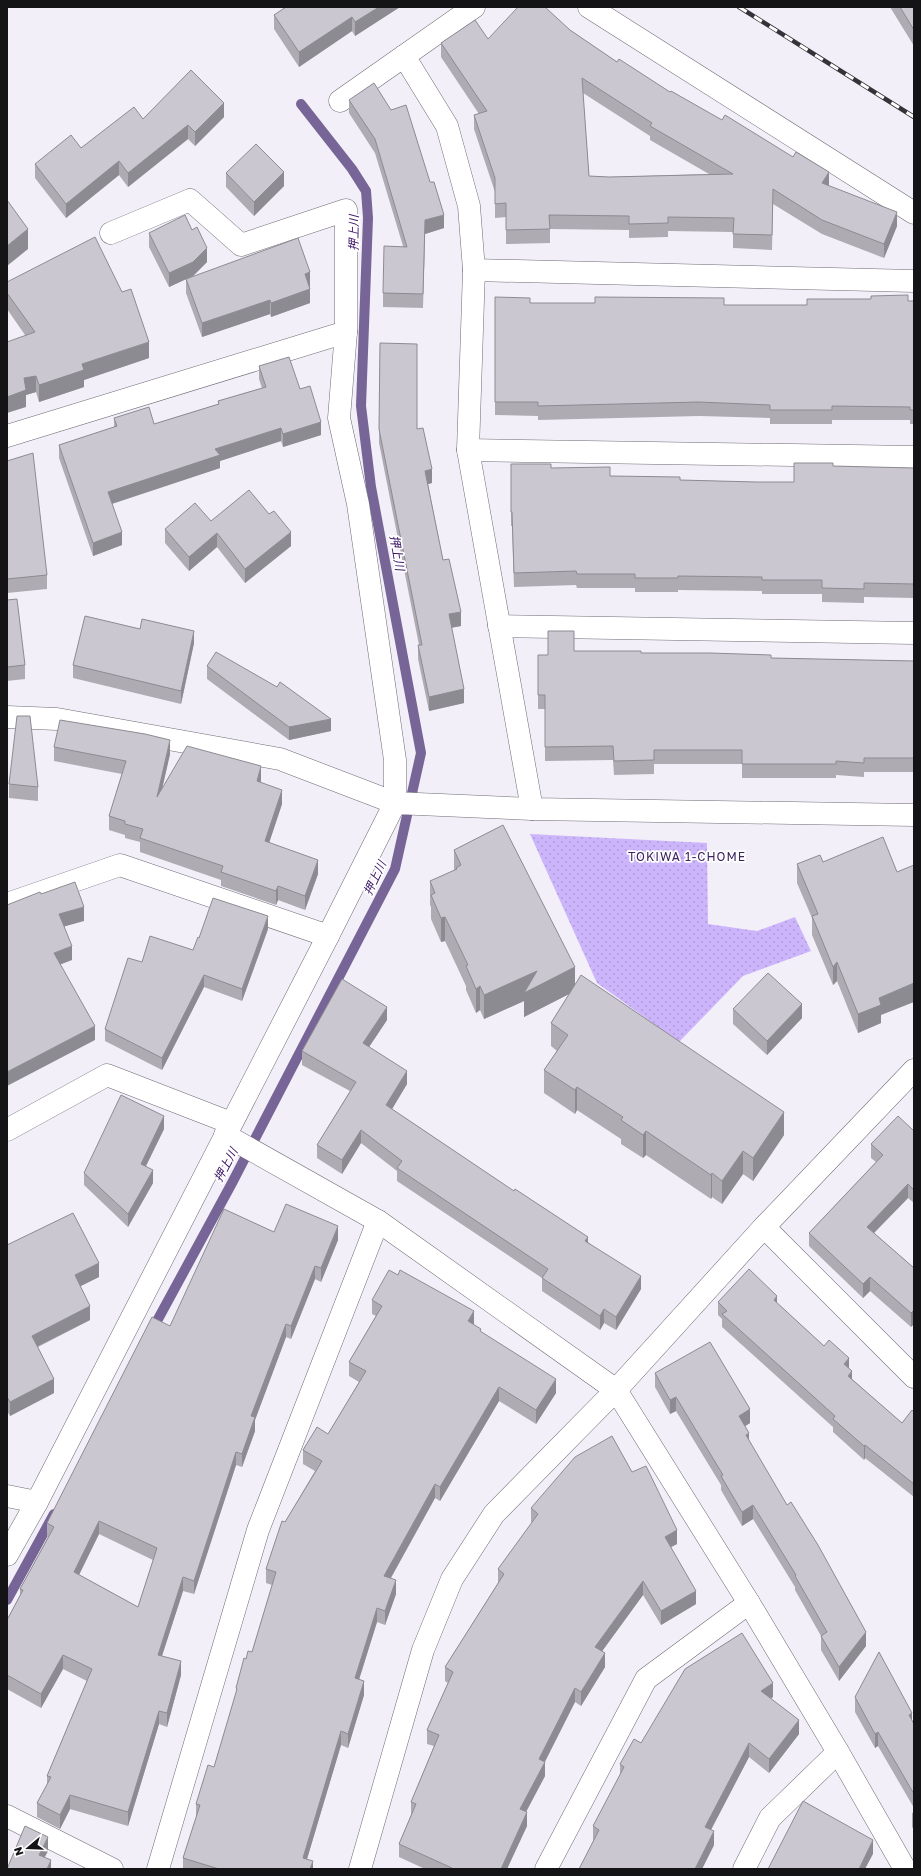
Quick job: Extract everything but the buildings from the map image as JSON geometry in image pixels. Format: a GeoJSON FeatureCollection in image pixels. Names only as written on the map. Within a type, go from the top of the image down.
{"type":"FeatureCollection","features":[{"type":"Feature","properties":{"kind":"street"},"geometry":{"type":"LineString","coordinates":[[340,101],[474,7]]}},
{"type":"Feature","properties":{"kind":"street"},"geometry":{"type":"LineString","coordinates":[[589,7],[914,213]]}},
{"type":"Feature","properties":{"kind":"street"},"geometry":{"type":"LineString","coordinates":[[404,56],[447,126],[470,206],[474,270],[468,450],[532,809]]}},
{"type":"Feature","properties":{"kind":"street"},"geometry":{"type":"LineString","coordinates":[[7,1555],[36,1502],[395,803],[395,760],[360,520],[339,418],[346,332],[346,210],[241,245],[190,200],[111,233]]}},
{"type":"Feature","properties":{"kind":"street"},"geometry":{"type":"LineString","coordinates":[[474,270],[914,281]]}},
{"type":"Feature","properties":{"kind":"street"},"geometry":{"type":"LineString","coordinates":[[7,436],[346,332]]}},
{"type":"Feature","properties":{"kind":"street"},"geometry":{"type":"LineString","coordinates":[[468,450],[914,457]]}},
{"type":"Feature","properties":{"kind":"street"},"geometry":{"type":"LineString","coordinates":[[499,626],[914,633]]}},
{"type":"Feature","properties":{"kind":"street"},"geometry":{"type":"LineString","coordinates":[[7,717],[57,719],[280,759],[395,803],[532,809],[914,815]]}},
{"type":"Feature","properties":{"kind":"street"},"geometry":{"type":"LineString","coordinates":[[7,904],[120,865],[328,936]]}},
{"type":"Feature","properties":{"kind":"street"},"geometry":{"type":"LineString","coordinates":[[7,1130],[107,1075],[228,1129],[378,1221],[616,1390],[749,1604],[838,1752],[905,1869]]}},
{"type":"Feature","properties":{"kind":"street"},"geometry":{"type":"LineString","coordinates":[[360,1869],[422,1650],[452,1579],[494,1514],[616,1390],[764,1227],[910,1084]]}},
{"type":"Feature","properties":{"kind":"street"},"geometry":{"type":"LineString","coordinates":[[158,1869],[258,1530],[378,1221]]}},
{"type":"Feature","properties":{"kind":"street"},"geometry":{"type":"LineString","coordinates":[[764,1227],[914,1377]]}},
{"type":"Feature","properties":{"kind":"street"},"geometry":{"type":"LineString","coordinates":[[7,1496],[36,1502]]}},
{"type":"Feature","properties":{"kind":"street"},"geometry":{"type":"LineString","coordinates":[[546,1869],[646,1679],[749,1604]]}},
{"type":"Feature","properties":{"kind":"street"},"geometry":{"type":"LineString","coordinates":[[744,1869],[770,1818],[838,1752]]}},
{"type":"Feature","properties":{"kind":"street"},"geometry":{"type":"LineString","coordinates":[[7,1816],[112,1869]]}},
{"type":"Feature","properties":{"kind":"shaded area"},"geometry":{"type":"Polygon","coordinates":[[[530,834],[707,843],[708,924],[757,931],[795,917],[811,951],[743,976],[679,1042],[597,983],[530,834]]]}},
{"type":"Feature","properties":{"kind":"waterway","name":"押上川"},"geometry":{"type":"LineString","coordinates":[[151,1332],[232,1183],[395,869],[421,753],[371,487],[361,406],[368,218],[366,191],[352,169],[301,104]]}},
{"type":"Feature","properties":{"kind":"waterway","name":"押上川"},"geometry":{"type":"LineString","coordinates":[[7,1600],[54,1514]]}},
{"type":"Feature","properties":{"kind":"railway"},"geometry":{"type":"LineString","coordinates":[[739,7],[914,117]]}},
{"type":"Feature","properties":{"kind":"district","name":"TOKIWA 1-CHOME"},"geometry":{"type":"Point","coordinates":[687,857]}}]}
